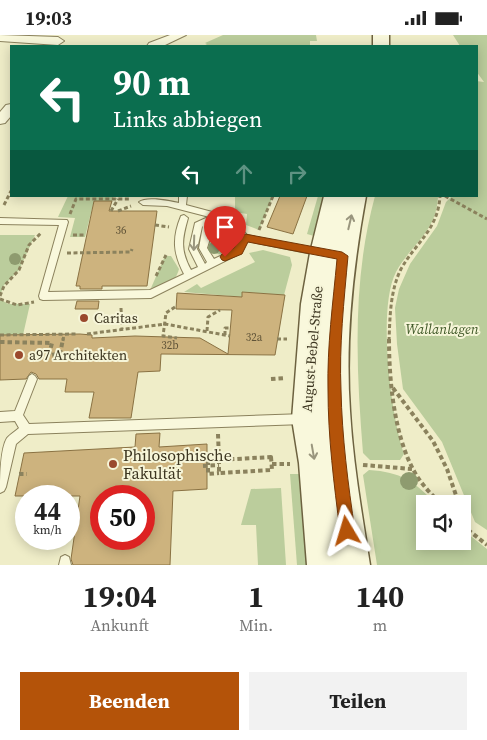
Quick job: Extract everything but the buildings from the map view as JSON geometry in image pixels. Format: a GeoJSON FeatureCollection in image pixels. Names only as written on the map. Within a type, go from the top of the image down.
{"type":"FeatureCollection","features":[{"type":"Feature","properties":{"kind":"main road","name":"August-Bebel-Straße"},"geometry":{"type":"LineString","coordinates":[[335,197],[332,255],[336,325],[334,389],[338,463],[352,565]]}},
{"type":"Feature","properties":{"kind":"main road","name":"August-Bebel-Straße"},"geometry":{"type":"LineString","coordinates":[[325,565],[315,463],[307,419],[311,338],[332,255],[355,197]]}},
{"type":"Feature","properties":{"kind":"street"},"geometry":{"type":"LineString","coordinates":[[155,45],[180,35]]}},
{"type":"Feature","properties":{"kind":"street"},"geometry":{"type":"LineString","coordinates":[[0,37],[58,41]]}},
{"type":"Feature","properties":{"kind":"lane"},"geometry":{"type":"LineString","coordinates":[[182,207],[183,197]]}},
{"type":"Feature","properties":{"kind":"lane"},"geometry":{"type":"LineString","coordinates":[[143,202],[182,207],[228,219],[245,238],[332,255]]}},
{"type":"Feature","properties":{"kind":"lane"},"geometry":{"type":"LineString","coordinates":[[184,218],[176,246],[189,275]]}},
{"type":"Feature","properties":{"kind":"lane"},"geometry":{"type":"LineString","coordinates":[[0,221],[64,223],[43,296],[151,294],[238,251],[245,238]]}},
{"type":"Feature","properties":{"kind":"lane"},"geometry":{"type":"LineString","coordinates":[[203,268],[192,249],[198,225],[206,221],[208,228],[203,248],[212,263]]}},
{"type":"Feature","properties":{"kind":"lane"},"geometry":{"type":"LineString","coordinates":[[18,415],[32,379]]}},
{"type":"Feature","properties":{"kind":"lane"},"geometry":{"type":"LineString","coordinates":[[0,417],[18,415]]}},
{"type":"Feature","properties":{"kind":"lane"},"geometry":{"type":"LineString","coordinates":[[18,415],[26,429]]}},
{"type":"Feature","properties":{"kind":"lane"},"geometry":{"type":"LineString","coordinates":[[0,487],[11,441],[26,429],[218,424],[307,419]]}},
{"type":"Feature","properties":{"kind":"path"},"geometry":{"type":"LineString","coordinates":[[4,205],[10,193]]}},
{"type":"Feature","properties":{"kind":"path"},"geometry":{"type":"LineString","coordinates":[[255,239],[273,197]]}},
{"type":"Feature","properties":{"kind":"path"},"geometry":{"type":"LineString","coordinates":[[434,495],[412,469],[398,427],[392,388],[389,313],[393,286],[400,270],[433,228],[438,213],[440,197]]}},
{"type":"Feature","properties":{"kind":"path"},"geometry":{"type":"LineString","coordinates":[[447,197],[487,219]]}},
{"type":"Feature","properties":{"kind":"path"},"geometry":{"type":"LineString","coordinates":[[43,296],[30,304],[8,304],[0,298],[4,286],[19,270],[29,245],[44,230],[64,223],[69,217],[76,199],[134,199]]}},
{"type":"Feature","properties":{"kind":"path"},"geometry":{"type":"LineString","coordinates":[[111,211],[118,199]]}},
{"type":"Feature","properties":{"kind":"path"},"geometry":{"type":"LineString","coordinates":[[155,225],[175,228],[182,207]]}},
{"type":"Feature","properties":{"kind":"path"},"geometry":{"type":"LineString","coordinates":[[155,280],[166,256],[167,247]]}},
{"type":"Feature","properties":{"kind":"path"},"geometry":{"type":"LineString","coordinates":[[55,253],[131,252],[132,249]]}},
{"type":"Feature","properties":{"kind":"path"},"geometry":{"type":"LineString","coordinates":[[120,295],[122,329]]}},
{"type":"Feature","properties":{"kind":"path"},"geometry":{"type":"LineString","coordinates":[[175,307],[166,313],[163,336],[176,338]]}},
{"type":"Feature","properties":{"kind":"path"},"geometry":{"type":"LineString","coordinates":[[206,331],[208,317],[220,309]]}},
{"type":"Feature","properties":{"kind":"path"},"geometry":{"type":"LineString","coordinates":[[87,334],[164,324],[230,336]]}},
{"type":"Feature","properties":{"kind":"path"},"geometry":{"type":"LineString","coordinates":[[224,335],[225,327],[230,328]]}},
{"type":"Feature","properties":{"kind":"path"},"geometry":{"type":"LineString","coordinates":[[0,342],[52,343],[49,355],[60,354],[64,334]]}},
{"type":"Feature","properties":{"kind":"path"},"geometry":{"type":"LineString","coordinates":[[0,335],[77,334]]}},
{"type":"Feature","properties":{"kind":"path"},"geometry":{"type":"LineString","coordinates":[[278,339],[287,339]]}},
{"type":"Feature","properties":{"kind":"path"},"geometry":{"type":"LineString","coordinates":[[271,379],[285,378]]}},
{"type":"Feature","properties":{"kind":"path"},"geometry":{"type":"LineString","coordinates":[[392,388],[433,441],[447,469],[455,495]]}},
{"type":"Feature","properties":{"kind":"path"},"geometry":{"type":"LineString","coordinates":[[218,424],[219,459],[208,460],[206,466],[208,474],[219,473]]}},
{"type":"Feature","properties":{"kind":"path"},"geometry":{"type":"LineString","coordinates":[[206,466],[219,465]]}},
{"type":"Feature","properties":{"kind":"path"},"geometry":{"type":"LineString","coordinates":[[15,474],[27,474]]}},
{"type":"Feature","properties":{"kind":"path"},"geometry":{"type":"LineString","coordinates":[[471,533],[487,545]]}},
{"type":"Feature","properties":{"kind":"green space"},"geometry":{"type":"Polygon","coordinates":[[[223,35],[316,35],[317,41],[310,41],[310,45],[206,45],[207,44],[205,43],[223,35]]]}},
{"type":"Feature","properties":{"kind":"green space","name":"Wallanlagen"},"geometry":{"type":"Polygon","coordinates":[[[453,35],[487,35],[487,530],[475,522],[471,512],[471,495],[464,495],[442,442],[403,389],[397,344],[395,308],[399,289],[410,264],[437,226],[446,202],[451,197],[478,197],[478,81],[484,82],[478,74],[478,45],[459,45],[453,35]]]}},
{"type":"Feature","properties":{"kind":"green space"},"geometry":{"type":"Polygon","coordinates":[[[68,197],[114,197],[112,201],[94,201],[85,237],[70,237],[75,218],[58,217],[68,197]]]}},
{"type":"Feature","properties":{"kind":"green space"},"geometry":{"type":"Polygon","coordinates":[[[235,197],[273,197],[259,230],[246,225],[247,214],[235,212],[235,197]]]}},
{"type":"Feature","properties":{"kind":"green space"},"geometry":{"type":"Polygon","coordinates":[[[318,197],[325,197],[314,236],[307,234],[318,197]]]}},
{"type":"Feature","properties":{"kind":"green space"},"geometry":{"type":"Polygon","coordinates":[[[375,197],[438,197],[433,220],[402,262],[390,289],[387,310],[388,362],[395,415],[404,454],[400,460],[370,460],[363,453],[358,324],[362,260],[375,197]]]}},
{"type":"Feature","properties":{"kind":"green space"},"geometry":{"type":"Polygon","coordinates":[[[213,223],[226,229],[235,240],[234,247],[224,255],[212,253],[208,248],[213,223]]]}},
{"type":"Feature","properties":{"kind":"green space"},"geometry":{"type":"Polygon","coordinates":[[[0,235],[35,235],[19,270],[4,285],[0,296],[0,235]]]}},
{"type":"Feature","properties":{"kind":"green space"},"geometry":{"type":"Polygon","coordinates":[[[263,250],[290,257],[292,265],[284,295],[242,292],[242,297],[184,292],[197,284],[201,288],[255,262],[249,253],[263,250]]]}},
{"type":"Feature","properties":{"kind":"green space"},"geometry":{"type":"Polygon","coordinates":[[[165,256],[171,256],[179,269],[177,274],[169,283],[151,288],[165,256]]]}},
{"type":"Feature","properties":{"kind":"green space"},"geometry":{"type":"Polygon","coordinates":[[[0,299],[8,304],[30,304],[23,335],[0,335],[0,299]]]}},
{"type":"Feature","properties":{"kind":"green space"},"geometry":{"type":"Polygon","coordinates":[[[369,470],[390,473],[406,479],[427,495],[416,495],[416,550],[471,550],[471,536],[487,549],[487,565],[377,565],[363,475],[369,470]]]}},
{"type":"Feature","properties":{"kind":"green space"},"geometry":{"type":"Polygon","coordinates":[[[290,474],[299,474],[307,565],[297,565],[290,474]]]}},
{"type":"Feature","properties":{"kind":"green space"},"geometry":{"type":"Polygon","coordinates":[[[281,488],[286,565],[258,565],[256,525],[241,525],[251,489],[281,488]]]}},
{"type":"Feature","properties":{"kind":"place","name":"Caritas"},"geometry":{"type":"Point","coordinates":[84,318]}},
{"type":"Feature","properties":{"kind":"place","name":"a97 Architekten"},"geometry":{"type":"Point","coordinates":[19,355]}},
{"type":"Feature","properties":{"kind":"place","name":"Philosophische Fakultät"},"geometry":{"type":"Point","coordinates":[113,464]}},
{"type":"Feature","properties":{"kind":"route"},"geometry":{"type":"LineString","coordinates":[[225,257],[238,251],[245,238],[342,256],[336,325],[334,389],[338,463],[347,531]]}}]}
